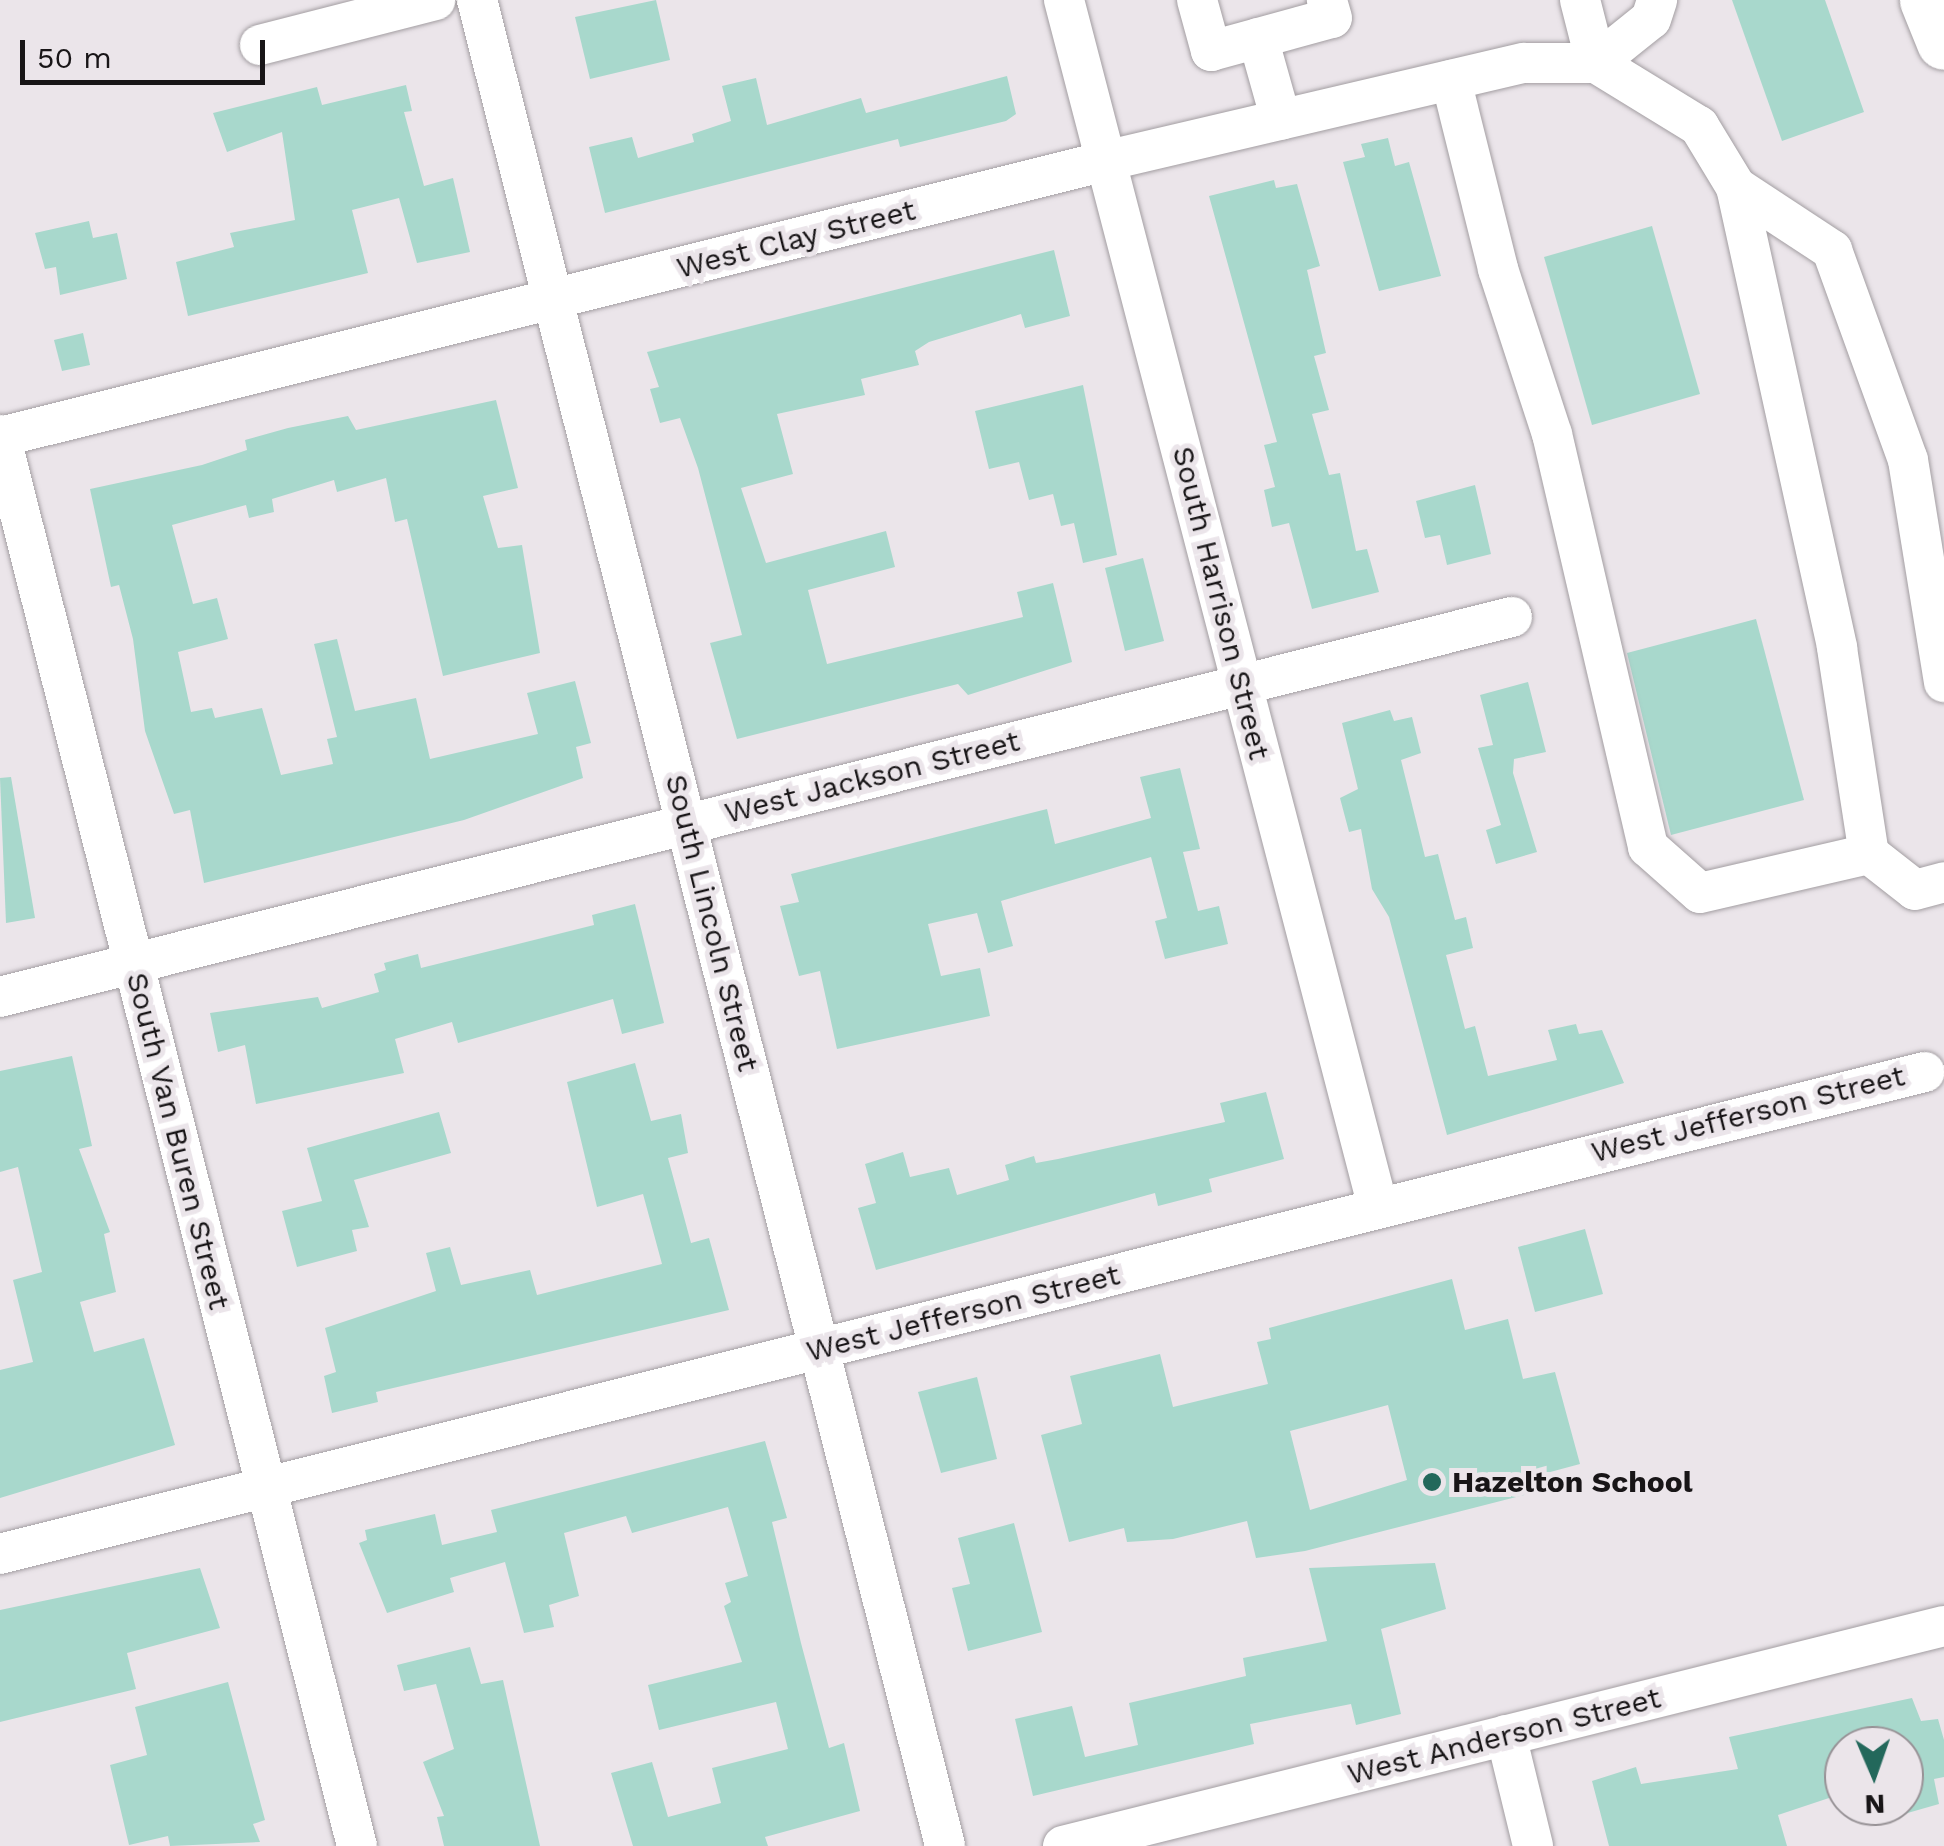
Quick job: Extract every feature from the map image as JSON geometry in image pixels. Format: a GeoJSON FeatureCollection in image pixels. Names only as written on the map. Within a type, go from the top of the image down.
{"type":"FeatureCollection","features":[{"type":"Feature","properties":{"kind":"highway"},"geometry":{"type":"LineString","coordinates":[[1927,0],[1944,42]]}},
{"type":"Feature","properties":{"kind":"street"},"geometry":{"type":"LineString","coordinates":[[260,45],[435,0]]}},
{"type":"Feature","properties":{"kind":"street","name":"South Lincoln Street"},"geometry":{"type":"LineString","coordinates":[[477,0],[550,301],[688,823],[945,1846]]}},
{"type":"Feature","properties":{"kind":"street","name":"South Harrison Street"},"geometry":{"type":"LineString","coordinates":[[1064,0],[1378,1206]]}},
{"type":"Feature","properties":{"kind":"street"},"geometry":{"type":"LineString","coordinates":[[1197,0],[1211,51],[1271,23],[1332,18],[1327,0]]}},
{"type":"Feature","properties":{"kind":"street"},"geometry":{"type":"LineString","coordinates":[[1580,0],[1596,63],[1699,126],[1736,187],[1837,648],[1869,854],[1915,890],[1944,882]]}},
{"type":"Feature","properties":{"kind":"street"},"geometry":{"type":"LineString","coordinates":[[1596,63],[1651,18],[1658,0]]}},
{"type":"Feature","properties":{"kind":"street"},"geometry":{"type":"LineString","coordinates":[[1271,23],[1282,120]]}},
{"type":"Feature","properties":{"kind":"street","name":"West Clay Street"},"geometry":{"type":"LineString","coordinates":[[0,436],[1108,160],[1524,63],[1596,63]]}},
{"type":"Feature","properties":{"kind":"street"},"geometry":{"type":"LineString","coordinates":[[1451,80],[1498,269],[1552,434],[1648,847],[1700,893],[1869,854]]}},
{"type":"Feature","properties":{"kind":"street"},"geometry":{"type":"LineString","coordinates":[[1736,187],[1832,250],[1908,460],[1944,682]]}},
{"type":"Feature","properties":{"kind":"street","name":"South Van Buren Street"},"geometry":{"type":"LineString","coordinates":[[0,436],[356,1846]]}},
{"type":"Feature","properties":{"kind":"street","name":"West Jackson Street"},"geometry":{"type":"LineString","coordinates":[[0,997],[1512,617]]}},
{"type":"Feature","properties":{"kind":"street","name":"West Jefferson Street"},"geometry":{"type":"LineString","coordinates":[[0,1554],[1925,1072]]}},
{"type":"Feature","properties":{"kind":"street","name":"West Anderson Street"},"geometry":{"type":"LineString","coordinates":[[1063,1846],[1944,1626]]}},
{"type":"Feature","properties":{"kind":"street"},"geometry":{"type":"LineString","coordinates":[[1506,1735],[1533,1846]]}},
{"type":"Feature","properties":{"kind":"building"},"geometry":{"type":"Polygon","coordinates":[[[656,0],[670,60],[590,79],[575,17],[656,0]]]}},
{"type":"Feature","properties":{"kind":"building"},"geometry":{"type":"Polygon","coordinates":[[[1732,0],[1825,0],[1864,112],[1782,141],[1732,0]]]}},
{"type":"Feature","properties":{"kind":"building"},"geometry":{"type":"Polygon","coordinates":[[[1007,76],[1016,114],[1006,121],[900,147],[898,139],[605,213],[589,147],[632,137],[638,158],[694,142],[692,134],[731,121],[722,86],[756,78],[767,125],[861,98],[866,113],[1007,76]]]}},
{"type":"Feature","properties":{"kind":"building"},"geometry":{"type":"Polygon","coordinates":[[[406,85],[412,111],[404,112],[424,186],[453,178],[470,252],[417,263],[399,198],[352,210],[368,273],[188,316],[176,262],[234,247],[230,233],[295,220],[282,132],[227,152],[213,113],[317,87],[322,105],[406,85]]]}},
{"type":"Feature","properties":{"kind":"building"},"geometry":{"type":"Polygon","coordinates":[[[1388,138],[1395,166],[1409,162],[1441,276],[1379,291],[1343,162],[1365,157],[1361,144],[1388,138]]]}},
{"type":"Feature","properties":{"kind":"building"},"geometry":{"type":"Polygon","coordinates":[[[1274,180],[1276,188],[1297,184],[1320,266],[1307,270],[1326,353],[1314,356],[1329,410],[1312,414],[1329,475],[1340,473],[1356,551],[1367,549],[1379,592],[1312,609],[1289,523],[1272,527],[1264,490],[1275,487],[1264,445],[1277,442],[1209,196],[1274,180]]]}},
{"type":"Feature","properties":{"kind":"building"},"geometry":{"type":"Polygon","coordinates":[[[89,221],[93,238],[117,233],[127,279],[60,295],[56,267],[45,269],[35,233],[89,221]]]}},
{"type":"Feature","properties":{"kind":"building"},"geometry":{"type":"Polygon","coordinates":[[[1652,226],[1700,394],[1592,425],[1544,257],[1652,226]]]}},
{"type":"Feature","properties":{"kind":"building"},"geometry":{"type":"Polygon","coordinates":[[[1054,250],[1070,316],[1025,328],[1021,314],[929,342],[915,351],[919,365],[861,379],[865,395],[777,414],[793,474],[741,488],[766,563],[886,531],[895,567],[808,590],[827,664],[1023,617],[1017,592],[1053,583],[1072,662],[968,695],[958,684],[737,739],[710,643],[742,635],[698,468],[680,418],[660,423],[650,389],[659,387],[647,352],[1054,250]]]}},
{"type":"Feature","properties":{"kind":"building"},"geometry":{"type":"Polygon","coordinates":[[[83,333],[90,365],[62,371],[54,340],[83,333]]]}},
{"type":"Feature","properties":{"kind":"building"},"geometry":{"type":"Polygon","coordinates":[[[1083,385],[1117,555],[1083,563],[1074,523],[1061,526],[1053,494],[1029,500],[1019,462],[989,469],[975,411],[1083,385]]]}},
{"type":"Feature","properties":{"kind":"building"},"geometry":{"type":"Polygon","coordinates":[[[496,400],[518,488],[483,496],[498,548],[522,545],[540,653],[443,676],[407,519],[395,522],[386,478],[337,492],[334,480],[272,499],[274,512],[249,518],[246,505],[172,525],[193,604],[217,598],[228,639],[178,652],[191,712],[212,708],[215,718],[262,708],[281,775],[333,764],[327,739],[337,737],[314,644],[337,639],[355,711],[416,698],[430,759],[538,734],[527,693],[575,681],[591,743],[576,747],[583,778],[464,820],[204,883],[190,810],[174,814],[145,731],[133,639],[119,585],[111,587],[90,489],[202,465],[247,450],[245,440],[288,428],[348,416],[356,430],[496,400]]]}},
{"type":"Feature","properties":{"kind":"building"},"geometry":{"type":"Polygon","coordinates":[[[1475,485],[1491,554],[1447,565],[1440,535],[1425,538],[1416,501],[1475,485]]]}},
{"type":"Feature","properties":{"kind":"building"},"geometry":{"type":"Polygon","coordinates":[[[1143,558],[1164,641],[1125,651],[1105,568],[1143,558]]]}},
{"type":"Feature","properties":{"kind":"building"},"geometry":{"type":"Polygon","coordinates":[[[1756,619],[1804,800],[1671,835],[1627,653],[1756,619]]]}},
{"type":"Feature","properties":{"kind":"building"},"geometry":{"type":"Polygon","coordinates":[[[1528,682],[1546,752],[1514,759],[1513,773],[1537,852],[1496,864],[1486,830],[1501,825],[1478,748],[1493,745],[1480,695],[1528,682]]]}},
{"type":"Feature","properties":{"kind":"building"},"geometry":{"type":"Polygon","coordinates":[[[1390,710],[1394,721],[1412,717],[1421,753],[1401,760],[1425,857],[1438,854],[1455,920],[1466,917],[1473,948],[1446,955],[1465,1029],[1475,1026],[1488,1076],[1557,1060],[1548,1030],[1576,1024],[1579,1034],[1602,1030],[1624,1083],[1447,1135],[1389,917],[1372,889],[1361,829],[1349,832],[1340,798],[1358,789],[1342,723],[1390,710]]]}},
{"type":"Feature","properties":{"kind":"building"},"geometry":{"type":"Polygon","coordinates":[[[1180,768],[1200,849],[1183,852],[1198,911],[1219,906],[1228,944],[1165,959],[1155,921],[1167,918],[1151,857],[1001,901],[1013,946],[988,953],[977,913],[928,924],[941,976],[980,968],[990,1016],[837,1049],[820,971],[799,976],[780,906],[799,902],[791,874],[1047,809],[1055,844],[1151,818],[1140,777],[1180,768]]]}},
{"type":"Feature","properties":{"kind":"building"},"geometry":{"type":"Polygon","coordinates":[[[11,777],[35,918],[6,923],[0,778],[11,777]]]}},
{"type":"Feature","properties":{"kind":"building"},"geometry":{"type":"Polygon","coordinates":[[[635,904],[664,1023],[622,1034],[613,999],[458,1043],[452,1022],[395,1039],[404,1073],[256,1104],[245,1045],[218,1052],[210,1013],[318,997],[322,1008],[379,992],[374,974],[386,970],[384,963],[418,954],[421,968],[594,925],[592,915],[635,904]]]}},
{"type":"Feature","properties":{"kind":"building"},"geometry":{"type":"Polygon","coordinates":[[[72,1056],[92,1146],[79,1149],[110,1232],[104,1234],[116,1292],[80,1302],[94,1352],[144,1338],[175,1445],[0,1498],[0,1370],[33,1362],[13,1280],[42,1272],[18,1167],[0,1172],[0,1071],[72,1056]]]}},
{"type":"Feature","properties":{"kind":"building"},"geometry":{"type":"Polygon","coordinates":[[[635,1063],[651,1121],[681,1114],[688,1153],[668,1158],[691,1243],[709,1238],[729,1310],[376,1392],[378,1402],[332,1413],[324,1376],[336,1372],[325,1328],[436,1291],[426,1253],[450,1247],[461,1285],[530,1270],[537,1295],[662,1264],[643,1194],[597,1207],[567,1082],[635,1063]]]}},
{"type":"Feature","properties":{"kind":"building"},"geometry":{"type":"Polygon","coordinates":[[[1266,1092],[1284,1159],[1209,1179],[1212,1192],[1158,1206],[1155,1193],[876,1270],[858,1208],[876,1203],[865,1164],[903,1152],[910,1177],[949,1168],[957,1195],[1009,1180],[1005,1165],[1034,1156],[1036,1163],[1225,1122],[1220,1103],[1266,1092]]]}},
{"type":"Feature","properties":{"kind":"building"},"geometry":{"type":"Polygon","coordinates":[[[439,1112],[451,1153],[354,1180],[369,1227],[352,1230],[357,1251],[297,1267],[282,1211],[322,1201],[307,1148],[439,1112]]]}},
{"type":"Feature","properties":{"kind":"building"},"geometry":{"type":"Polygon","coordinates":[[[1585,1229],[1603,1294],[1535,1312],[1518,1247],[1585,1229]]]}},
{"type":"Feature","properties":{"kind":"building"},"geometry":{"type":"Polygon","coordinates":[[[1452,1279],[1465,1330],[1508,1319],[1523,1379],[1555,1372],[1580,1464],[1539,1475],[1543,1486],[1532,1493],[1305,1551],[1256,1558],[1247,1521],[1173,1539],[1127,1542],[1124,1528],[1069,1542],[1041,1435],[1082,1424],[1070,1376],[1160,1354],[1173,1407],[1268,1384],[1257,1342],[1271,1339],[1269,1328],[1452,1279]],[[1388,1405],[1290,1431],[1310,1510],[1407,1480],[1388,1405]]]}},
{"type":"Feature","properties":{"kind":"building"},"geometry":{"type":"Polygon","coordinates":[[[977,1377],[997,1459],[941,1473],[918,1392],[977,1377]]]}},
{"type":"Feature","properties":{"kind":"building"},"geometry":{"type":"Polygon","coordinates":[[[765,1441],[787,1518],[772,1522],[801,1643],[829,1748],[844,1743],[860,1811],[765,1837],[768,1846],[633,1846],[611,1773],[652,1762],[668,1817],[721,1803],[712,1768],[788,1749],[776,1702],[659,1730],[648,1685],[742,1662],[724,1606],[731,1602],[725,1583],[748,1576],[728,1507],[632,1533],[626,1516],[564,1533],[579,1596],[549,1605],[554,1627],[524,1633],[505,1562],[450,1578],[454,1592],[387,1613],[359,1543],[367,1540],[365,1530],[435,1514],[442,1545],[497,1532],[491,1510],[765,1441]]]}},
{"type":"Feature","properties":{"kind":"building"},"geometry":{"type":"Polygon","coordinates":[[[1014,1523],[1042,1632],[968,1651],[952,1588],[970,1584],[958,1538],[1014,1523]]]}},
{"type":"Feature","properties":{"kind":"building"},"geometry":{"type":"Polygon","coordinates":[[[1435,1563],[1446,1609],[1381,1629],[1401,1714],[1356,1725],[1351,1704],[1250,1724],[1254,1744],[1033,1796],[1015,1719],[1072,1706],[1085,1757],[1138,1745],[1129,1703],[1246,1676],[1243,1658],[1327,1641],[1309,1568],[1435,1563]]]}},
{"type":"Feature","properties":{"kind":"building"},"geometry":{"type":"Polygon","coordinates":[[[200,1568],[220,1628],[127,1653],[136,1689],[0,1722],[0,1610],[200,1568]]]}},
{"type":"Feature","properties":{"kind":"building"},"geometry":{"type":"Polygon","coordinates":[[[470,1647],[481,1684],[503,1680],[540,1846],[444,1846],[437,1817],[444,1816],[423,1762],[454,1749],[436,1684],[404,1691],[397,1665],[470,1647]]]}},
{"type":"Feature","properties":{"kind":"building"},"geometry":{"type":"Polygon","coordinates":[[[228,1682],[265,1820],[253,1824],[260,1842],[170,1846],[168,1836],[129,1845],[110,1765],[147,1755],[135,1707],[228,1682]]]}},
{"type":"Feature","properties":{"kind":"building"},"geometry":{"type":"Polygon","coordinates":[[[1912,1698],[1921,1721],[1938,1719],[1944,1740],[1944,1777],[1934,1779],[1939,1804],[1924,1808],[1924,1726],[1824,1726],[1824,1800],[1778,1815],[1787,1846],[1609,1846],[1592,1781],[1636,1767],[1641,1784],[1738,1769],[1729,1737],[1912,1698]]]}},
{"type":"Feature","properties":{"kind":"place","name":"Hazelton School"},"geometry":{"type":"Point","coordinates":[1432,1482]}}]}
